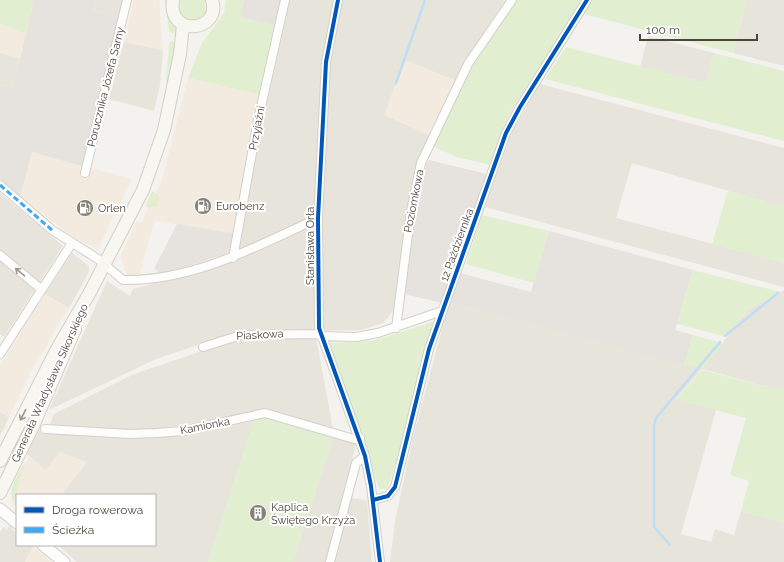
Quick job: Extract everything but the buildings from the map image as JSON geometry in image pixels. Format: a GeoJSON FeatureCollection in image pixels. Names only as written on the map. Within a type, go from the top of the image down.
{"type":"FeatureCollection","features":[{"type":"Feature","properties":{"kind":"main road"},"geometry":{"type":"LineString","coordinates":[[173,0],[172,8],[174,14],[188,26],[206,22],[213,11],[212,0]]}},
{"type":"Feature","properties":{"kind":"main road","name":"Generała Władysława Sikorskiego"},"geometry":{"type":"LineString","coordinates":[[0,461],[71,323],[89,294],[133,210],[153,165],[164,130],[180,54],[188,26]]}},
{"type":"Feature","properties":{"kind":"main road","name":"Generała Władysława Sikorskiego"},"geometry":{"type":"LineString","coordinates":[[0,493],[56,375],[89,294]]}},
{"type":"Feature","properties":{"kind":"street","name":"Porucznika Józefa Sarny"},"geometry":{"type":"LineString","coordinates":[[85,173],[127,0]]}},
{"type":"Feature","properties":{"kind":"street","name":"Przyjaźni"},"geometry":{"type":"LineString","coordinates":[[233,258],[258,120],[285,0]]}},
{"type":"Feature","properties":{"kind":"street","name":"Stanisława Orła"},"geometry":{"type":"LineString","coordinates":[[338,0],[326,62],[318,218],[320,335],[360,438],[365,456],[373,500],[380,562]]}},
{"type":"Feature","properties":{"kind":"street","name":"Poziomkowa"},"geometry":{"type":"LineString","coordinates":[[396,328],[411,211],[421,163],[468,64],[512,0]]}},
{"type":"Feature","properties":{"kind":"street","name":"12 Października"},"geometry":{"type":"LineString","coordinates":[[373,500],[388,496],[395,487],[429,349],[491,172],[511,124],[587,0]]}},
{"type":"Feature","properties":{"kind":"street"},"geometry":{"type":"LineString","coordinates":[[0,185],[52,230],[105,264],[123,280],[167,277],[233,258],[318,218]]}},
{"type":"Feature","properties":{"kind":"street"},"geometry":{"type":"LineString","coordinates":[[0,354],[72,243]]}},
{"type":"Feature","properties":{"kind":"street"},"geometry":{"type":"LineString","coordinates":[[0,255],[41,289]]}},
{"type":"Feature","properties":{"kind":"street"},"geometry":{"type":"LineString","coordinates":[[396,328],[442,311]]}},
{"type":"Feature","properties":{"kind":"street","name":"Piaskowa"},"geometry":{"type":"LineString","coordinates":[[203,347],[235,336],[320,335],[356,337],[396,328]]}},
{"type":"Feature","properties":{"kind":"street","name":"Kamionka"},"geometry":{"type":"LineString","coordinates":[[45,429],[130,434],[156,433],[183,431],[265,414],[354,439],[360,438]]}},
{"type":"Feature","properties":{"kind":"street"},"geometry":{"type":"LineString","coordinates":[[330,562],[356,463],[365,456]]}},
{"type":"Feature","properties":{"kind":"street"},"geometry":{"type":"LineString","coordinates":[[0,509],[16,522]]}},
{"type":"Feature","properties":{"kind":"street"},"geometry":{"type":"LineString","coordinates":[[44,546],[64,562]]}},
{"type":"Feature","properties":{"kind":"shaded area"},"geometry":{"type":"Polygon","coordinates":[[[34,0],[96,0],[93,11],[118,18],[82,166],[32,152],[20,197],[0,179],[0,85],[13,88],[34,0]]]}},
{"type":"Feature","properties":{"kind":"shaded area"},"geometry":{"type":"Polygon","coordinates":[[[96,0],[123,0],[118,18],[93,11],[96,0]]]}},
{"type":"Feature","properties":{"kind":"shaded area"},"geometry":{"type":"Polygon","coordinates":[[[134,0],[159,0],[163,50],[124,42],[134,0]]]}},
{"type":"Feature","properties":{"kind":"shaded area"},"geometry":{"type":"Polygon","coordinates":[[[244,0],[282,0],[276,26],[240,17],[244,0]]]}},
{"type":"Feature","properties":{"kind":"shaded area"},"geometry":{"type":"Polygon","coordinates":[[[287,0],[504,0],[456,81],[395,85],[385,114],[431,136],[419,162],[411,190],[393,311],[383,323],[362,330],[236,332],[156,359],[49,410],[107,281],[130,296],[133,289],[205,270],[236,260],[255,152],[287,0]]]}},
{"type":"Feature","properties":{"kind":"shaded area"},"geometry":{"type":"Polygon","coordinates":[[[747,0],[784,0],[784,66],[733,53],[747,0]]]}},
{"type":"Feature","properties":{"kind":"shaded area"},"geometry":{"type":"Polygon","coordinates":[[[0,24],[26,33],[20,58],[0,53],[0,24]]]}},
{"type":"Feature","properties":{"kind":"shaded area"},"geometry":{"type":"Polygon","coordinates":[[[648,36],[714,53],[706,83],[640,67],[648,36]]]}},
{"type":"Feature","properties":{"kind":"shaded area"},"geometry":{"type":"Polygon","coordinates":[[[124,42],[163,50],[160,85],[154,111],[109,99],[124,42]]]}},
{"type":"Feature","properties":{"kind":"shaded area"},"geometry":{"type":"Polygon","coordinates":[[[0,53],[20,58],[13,88],[0,85],[0,53]]]}},
{"type":"Feature","properties":{"kind":"shaded area"},"geometry":{"type":"Polygon","coordinates":[[[406,60],[456,81],[431,136],[384,115],[406,60]]]}},
{"type":"Feature","properties":{"kind":"shaded area"},"geometry":{"type":"Polygon","coordinates":[[[188,78],[261,95],[233,233],[154,221],[140,274],[130,276],[127,275],[120,256],[137,222],[141,223],[162,180],[188,78]]]}},
{"type":"Feature","properties":{"kind":"shaded area"},"geometry":{"type":"Polygon","coordinates":[[[540,84],[784,148],[784,207],[632,163],[616,218],[784,263],[784,287],[485,207],[512,132],[540,84]]]}},
{"type":"Feature","properties":{"kind":"shaded area"},"geometry":{"type":"Polygon","coordinates":[[[42,102],[49,104],[44,124],[37,123],[42,102]]]}},
{"type":"Feature","properties":{"kind":"shaded area"},"geometry":{"type":"Polygon","coordinates":[[[32,152],[132,179],[98,249],[74,238],[20,197],[32,152]]]}},
{"type":"Feature","properties":{"kind":"shaded area"},"geometry":{"type":"Polygon","coordinates":[[[429,160],[487,174],[442,303],[400,293],[410,232],[426,165],[429,160]]]}},
{"type":"Feature","properties":{"kind":"shaded area"},"geometry":{"type":"Polygon","coordinates":[[[0,193],[63,246],[4,337],[0,334],[0,193]]]}},
{"type":"Feature","properties":{"kind":"shaded area"},"geometry":{"type":"Polygon","coordinates":[[[177,224],[233,233],[229,251],[225,254],[169,273],[161,273],[154,269],[177,224]]]}},
{"type":"Feature","properties":{"kind":"shaded area"},"geometry":{"type":"Polygon","coordinates":[[[549,231],[693,270],[675,330],[693,335],[684,365],[449,303],[460,273],[531,292],[549,231]]]}},
{"type":"Feature","properties":{"kind":"shaded area"},"geometry":{"type":"Polygon","coordinates":[[[72,253],[89,266],[89,272],[69,308],[45,294],[72,253]]]}},
{"type":"Feature","properties":{"kind":"shaded area"},"geometry":{"type":"Polygon","coordinates":[[[784,290],[784,391],[702,369],[749,309],[784,290]]]}},
{"type":"Feature","properties":{"kind":"shaded area"},"geometry":{"type":"Polygon","coordinates":[[[45,294],[69,308],[30,373],[9,417],[0,412],[0,365],[45,294]]]}},
{"type":"Feature","properties":{"kind":"shaded area"},"geometry":{"type":"Polygon","coordinates":[[[449,303],[702,369],[676,399],[716,410],[681,534],[711,542],[715,529],[734,535],[741,511],[784,523],[784,562],[390,562],[395,521],[412,441],[449,303]]]}},
{"type":"Feature","properties":{"kind":"shaded area"},"geometry":{"type":"Polygon","coordinates":[[[316,337],[333,429],[265,410],[184,427],[156,430],[128,431],[49,427],[54,414],[134,374],[235,340],[316,337]]]}},
{"type":"Feature","properties":{"kind":"shaded area"},"geometry":{"type":"Polygon","coordinates":[[[0,412],[9,417],[0,436],[0,412]]]}},
{"type":"Feature","properties":{"kind":"shaded area"},"geometry":{"type":"Polygon","coordinates":[[[254,421],[208,562],[77,562],[59,546],[156,546],[156,494],[62,494],[87,462],[45,470],[27,454],[38,430],[62,433],[183,434],[254,421]]]}},
{"type":"Feature","properties":{"kind":"shaded area"},"geometry":{"type":"Polygon","coordinates":[[[333,438],[356,444],[343,496],[367,501],[372,562],[293,562],[333,438]]]}},
{"type":"Feature","properties":{"kind":"shaded area"},"geometry":{"type":"Polygon","coordinates":[[[60,452],[87,462],[62,494],[16,494],[16,506],[13,503],[12,490],[29,456],[45,470],[60,452]]]}},
{"type":"Feature","properties":{"kind":"shaded area"},"geometry":{"type":"Polygon","coordinates":[[[9,526],[16,532],[16,546],[33,546],[25,562],[0,562],[0,532],[3,527],[7,530],[9,526]]]}},
{"type":"Feature","properties":{"kind":"shaded area"},"geometry":{"type":"Polygon","coordinates":[[[33,546],[52,562],[25,562],[33,546]]]}},
{"type":"Feature","properties":{"kind":"green space"},"geometry":{"type":"Polygon","coordinates":[[[0,0],[34,0],[26,33],[0,24],[0,0]]]}},
{"type":"Feature","properties":{"kind":"green space"},"geometry":{"type":"Polygon","coordinates":[[[165,0],[169,0],[171,18],[177,27],[177,34],[169,32],[165,0]]]}},
{"type":"Feature","properties":{"kind":"green space"},"geometry":{"type":"Polygon","coordinates":[[[180,0],[205,0],[206,12],[203,16],[196,20],[186,19],[179,13],[180,0]]]}},
{"type":"Feature","properties":{"kind":"green space"},"geometry":{"type":"Polygon","coordinates":[[[226,0],[244,0],[240,17],[276,26],[261,95],[188,78],[202,43],[224,13],[226,0]]]}},
{"type":"Feature","properties":{"kind":"green space"},"geometry":{"type":"Polygon","coordinates":[[[504,0],[582,0],[513,108],[504,125],[490,165],[457,157],[432,146],[469,57],[504,0]]]}},
{"type":"Feature","properties":{"kind":"green space"},"geometry":{"type":"Polygon","coordinates":[[[592,0],[747,0],[733,53],[584,14],[592,0]]]}},
{"type":"Feature","properties":{"kind":"green space"},"geometry":{"type":"Polygon","coordinates":[[[171,41],[176,42],[168,82],[166,83],[169,44],[171,41]]]}},
{"type":"Feature","properties":{"kind":"green space"},"geometry":{"type":"Polygon","coordinates":[[[566,47],[706,83],[714,53],[784,71],[784,141],[545,79],[566,47]]]}},
{"type":"Feature","properties":{"kind":"green space"},"geometry":{"type":"Polygon","coordinates":[[[152,191],[160,197],[156,206],[148,208],[146,205],[152,191]]]}},
{"type":"Feature","properties":{"kind":"green space"},"geometry":{"type":"Polygon","coordinates":[[[728,191],[784,207],[784,263],[712,244],[728,191]]]}},
{"type":"Feature","properties":{"kind":"green space"},"geometry":{"type":"Polygon","coordinates":[[[482,215],[549,231],[534,283],[466,264],[482,215]]]}},
{"type":"Feature","properties":{"kind":"green space"},"geometry":{"type":"Polygon","coordinates":[[[693,270],[781,292],[749,309],[727,337],[677,324],[693,270]]]}},
{"type":"Feature","properties":{"kind":"green space"},"geometry":{"type":"Polygon","coordinates":[[[433,322],[397,464],[395,464],[388,487],[385,489],[379,489],[362,434],[327,343],[372,341],[433,322]]]}},
{"type":"Feature","properties":{"kind":"green space"},"geometry":{"type":"Polygon","coordinates":[[[693,335],[723,343],[702,370],[684,365],[693,335]]]}},
{"type":"Feature","properties":{"kind":"green space"},"geometry":{"type":"Polygon","coordinates":[[[702,370],[784,391],[784,523],[741,511],[749,481],[730,475],[746,418],[676,400],[702,370]]]}},
{"type":"Feature","properties":{"kind":"green space"},"geometry":{"type":"Polygon","coordinates":[[[264,418],[333,438],[293,562],[208,562],[254,421],[264,418]]]}},
{"type":"Feature","properties":{"kind":"green space"},"geometry":{"type":"Polygon","coordinates":[[[23,465],[25,466],[20,477],[14,503],[11,497],[12,486],[23,465]]]}},
{"type":"Feature","properties":{"kind":"waterway"},"geometry":{"type":"LineString","coordinates":[[396,83],[425,0]]}},
{"type":"Feature","properties":{"kind":"waterway"},"geometry":{"type":"LineString","coordinates":[[725,336],[778,293]]}},
{"type":"Feature","properties":{"kind":"waterway"},"geometry":{"type":"LineString","coordinates":[[670,545],[654,527],[654,426],[656,418],[720,342]]}},
{"type":"Feature","properties":{"kind":"marked path"},"geometry":{"type":"LineString","coordinates":[[0,185],[52,230]]}},
{"type":"Feature","properties":{"kind":"cycle path"},"geometry":{"type":"LineString","coordinates":[[338,0],[326,62],[318,218],[319,328],[365,456],[371,486],[380,562]]}},
{"type":"Feature","properties":{"kind":"cycle path"},"geometry":{"type":"LineString","coordinates":[[373,500],[388,496],[395,487],[429,349],[506,133],[520,107],[587,0]]}},
{"type":"Feature","properties":{"kind":"place","name":"Eurobenz"},"geometry":{"type":"Point","coordinates":[203,206]}},
{"type":"Feature","properties":{"kind":"place","name":"Orlen"},"geometry":{"type":"Point","coordinates":[85,208]}},
{"type":"Feature","properties":{"kind":"place","name":"Kaplica Świętego Krzyża"},"geometry":{"type":"Point","coordinates":[258,513]}}]}
